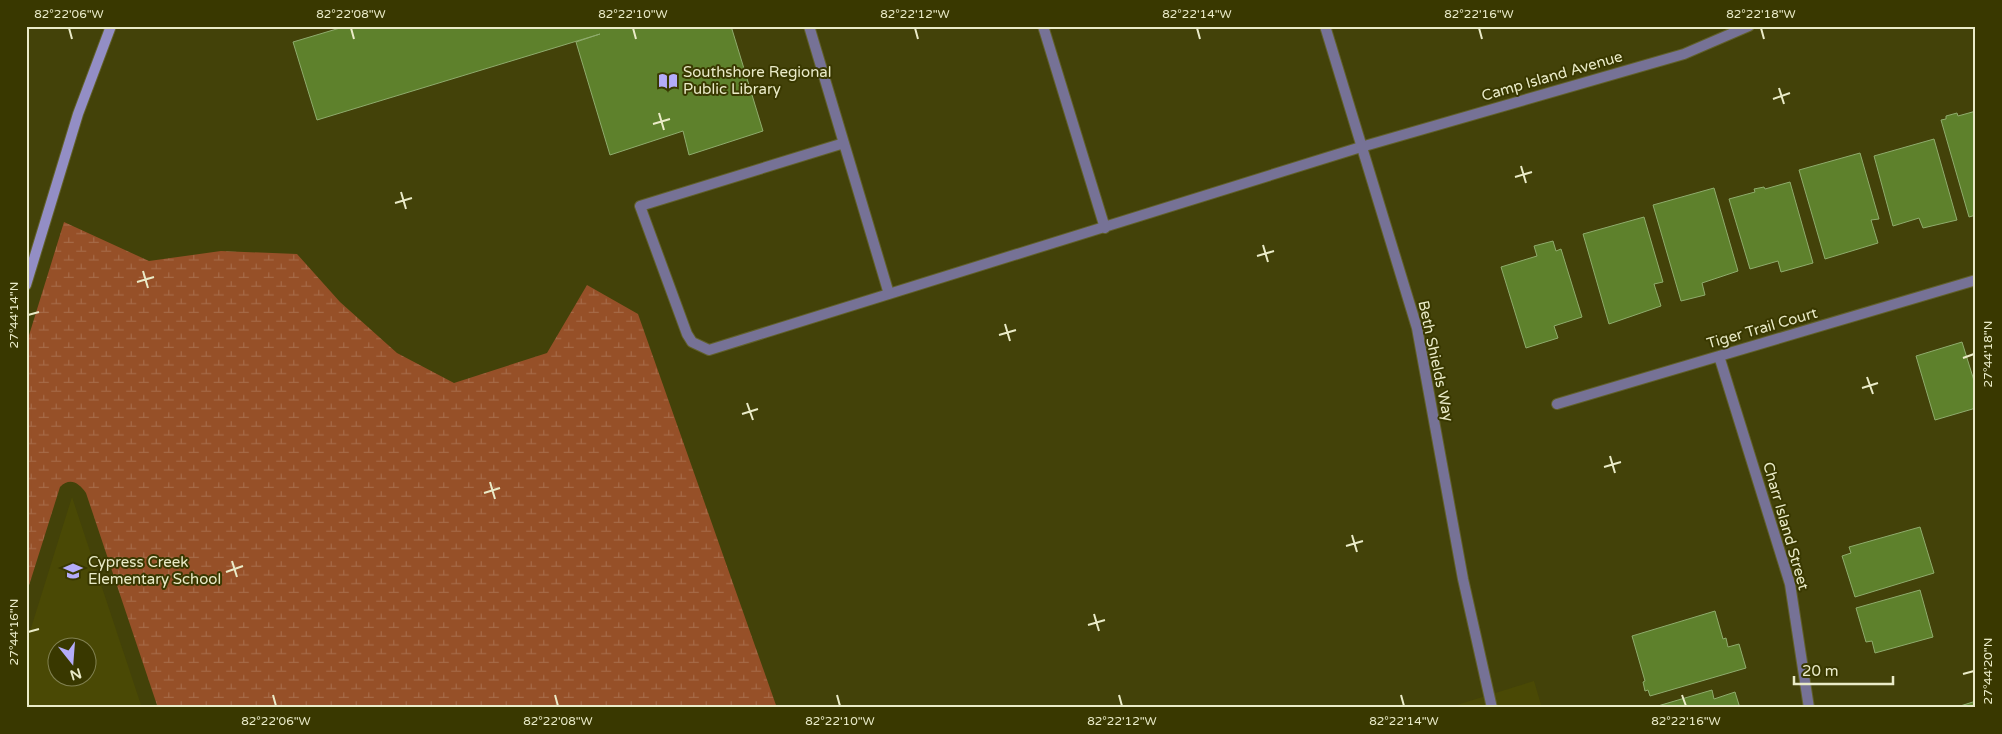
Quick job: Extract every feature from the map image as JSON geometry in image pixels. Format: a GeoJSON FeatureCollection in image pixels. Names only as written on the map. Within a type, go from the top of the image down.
{"type":"FeatureCollection","features":[{"type":"Feature","properties":{"kind":"street"},"geometry":{"type":"LineString","coordinates":[[26,285],[78,114],[111,26]]}},
{"type":"Feature","properties":{"kind":"street"},"geometry":{"type":"LineString","coordinates":[[809,26],[889,294]]}},
{"type":"Feature","properties":{"kind":"street"},"geometry":{"type":"LineString","coordinates":[[1043,26],[1105,228]]}},
{"type":"Feature","properties":{"kind":"street","name":"Beth Shields Way"},"geometry":{"type":"LineString","coordinates":[[1325,26],[1417,328],[1463,579],[1492,708]]}},
{"type":"Feature","properties":{"kind":"street","name":"Camp Island Avenue"},"geometry":{"type":"LineString","coordinates":[[844,143],[640,206],[687,334],[692,342],[709,350],[1361,147],[1684,54],[1749,26]]}},
{"type":"Feature","properties":{"kind":"street","name":"Tiger Trail Court"},"geometry":{"type":"LineString","coordinates":[[1557,404],[1976,280]]}},
{"type":"Feature","properties":{"kind":"street","name":"Charr Island Street"},"geometry":{"type":"LineString","coordinates":[[1719,356],[1790,584],[1809,708]]}},
{"type":"Feature","properties":{"kind":"shaded area","name":"Cypress Creek Elementary School"},"geometry":{"type":"Polygon","coordinates":[[[72,497],[142,708],[26,708],[26,644],[72,497]]]}},
{"type":"Feature","properties":{"kind":"shaded area"},"geometry":{"type":"Polygon","coordinates":[[[1534,681],[1542,708],[1447,708],[1534,681]]]}},
{"type":"Feature","properties":{"kind":"green space"},"geometry":{"type":"Polygon","coordinates":[[[64,222],[149,261],[221,251],[297,254],[340,302],[397,353],[454,383],[547,353],[587,285],[638,314],[777,708],[158,708],[86,493],[74,482],[67,482],[60,487],[26,595],[26,345],[64,222]]]}},
{"type":"Feature","properties":{"kind":"building","name":"Southshore Regional Public Library"},"geometry":{"type":"Polygon","coordinates":[[[339,26],[731,26],[763,131],[689,155],[683,131],[610,155],[576,42],[600,34],[317,120],[293,42],[340,28],[339,26]]]}},
{"type":"Feature","properties":{"kind":"building"},"geometry":{"type":"Polygon","coordinates":[[[1976,111],[1976,215],[1969,217],[1941,120],[1946,119],[1946,116],[1957,113],[1958,116],[1976,111]]]}},
{"type":"Feature","properties":{"kind":"building"},"geometry":{"type":"Polygon","coordinates":[[[1934,139],[1957,220],[1923,228],[1919,218],[1893,226],[1874,156],[1934,139]]]}},
{"type":"Feature","properties":{"kind":"building"},"geometry":{"type":"Polygon","coordinates":[[[1860,153],[1879,219],[1871,220],[1878,243],[1825,259],[1799,170],[1860,153]]]}},
{"type":"Feature","properties":{"kind":"building"},"geometry":{"type":"Polygon","coordinates":[[[1790,182],[1813,263],[1781,272],[1778,261],[1750,269],[1729,199],[1755,192],[1754,189],[1764,187],[1765,189],[1790,182]]]}},
{"type":"Feature","properties":{"kind":"building"},"geometry":{"type":"Polygon","coordinates":[[[1714,188],[1738,271],[1702,283],[1705,295],[1681,301],[1653,205],[1714,188]]]}},
{"type":"Feature","properties":{"kind":"building"},"geometry":{"type":"Polygon","coordinates":[[[1644,217],[1663,282],[1654,284],[1661,306],[1609,324],[1583,234],[1644,217]]]}},
{"type":"Feature","properties":{"kind":"building"},"geometry":{"type":"Polygon","coordinates":[[[1553,241],[1556,251],[1561,249],[1582,317],[1554,326],[1558,338],[1526,348],[1501,267],[1537,256],[1534,246],[1553,241]]]}},
{"type":"Feature","properties":{"kind":"building"},"geometry":{"type":"Polygon","coordinates":[[[1962,342],[1976,387],[1976,408],[1935,420],[1916,356],[1962,342]]]}},
{"type":"Feature","properties":{"kind":"building"},"geometry":{"type":"Polygon","coordinates":[[[1920,527],[1934,573],[1855,597],[1842,556],[1851,553],[1849,547],[1920,527]]]}},
{"type":"Feature","properties":{"kind":"building"},"geometry":{"type":"Polygon","coordinates":[[[1920,590],[1933,637],[1875,653],[1872,641],[1866,642],[1856,608],[1920,590]]]}},
{"type":"Feature","properties":{"kind":"building"},"geometry":{"type":"Polygon","coordinates":[[[1715,611],[1723,639],[1726,638],[1728,647],[1739,644],[1746,668],[1650,696],[1648,690],[1645,691],[1643,682],[1645,681],[1632,636],[1715,611]]]}},
{"type":"Feature","properties":{"kind":"building"},"geometry":{"type":"Polygon","coordinates":[[[1712,690],[1714,699],[1735,692],[1740,708],[1651,708],[1712,690]]]}},
{"type":"Feature","properties":{"kind":"building"},"geometry":{"type":"Polygon","coordinates":[[[1976,701],[1976,708],[1954,708],[1976,701]]]}},
{"type":"Feature","properties":{"kind":"place","name":"Southshore Regional Public Library"},"geometry":{"type":"Point","coordinates":[668,81]}},
{"type":"Feature","properties":{"kind":"place","name":"Cypress Creek Elementary School"},"geometry":{"type":"Point","coordinates":[73,571]}}]}
